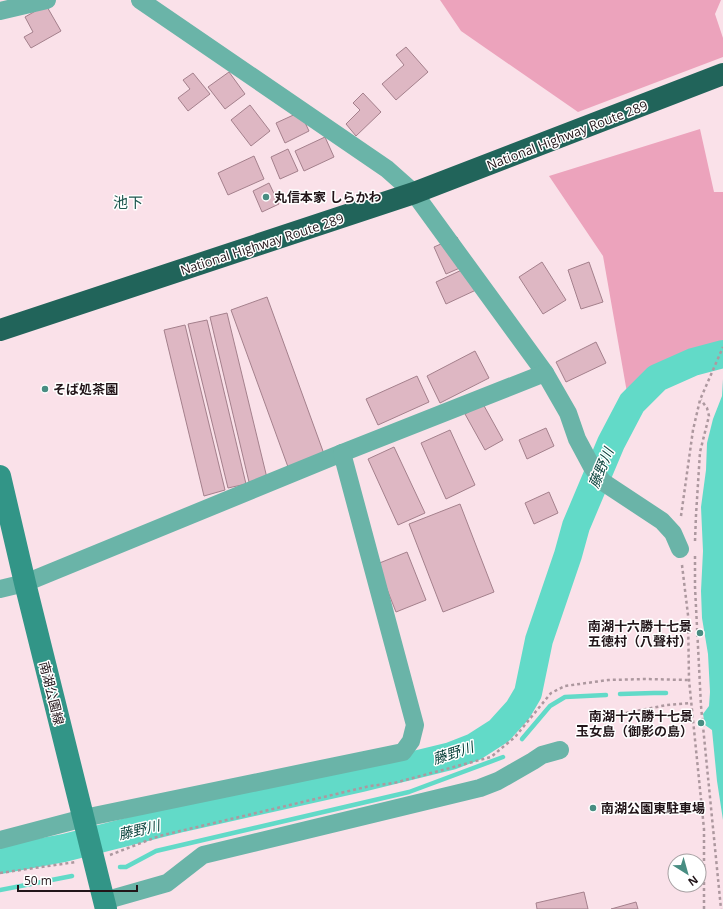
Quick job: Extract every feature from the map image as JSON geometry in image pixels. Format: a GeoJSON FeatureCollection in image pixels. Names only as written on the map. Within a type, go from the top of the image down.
{"type":"FeatureCollection","features":[{"type":"Feature","properties":{"kind":"highway","name":"National Highway Route 289"},"geometry":{"type":"LineString","coordinates":[[0,330],[414,194],[723,74]]}},
{"type":"Feature","properties":{"kind":"main road","name":"南湖公園線"},"geometry":{"type":"LineString","coordinates":[[0,476],[105,905]]}},
{"type":"Feature","properties":{"kind":"street"},"geometry":{"type":"LineString","coordinates":[[0,11],[47,0]]}},
{"type":"Feature","properties":{"kind":"street"},"geometry":{"type":"LineString","coordinates":[[140,0],[387,169],[414,194],[545,373],[568,413],[577,439],[592,467],[603,482],[662,521],[690,550]]}},
{"type":"Feature","properties":{"kind":"street"},"geometry":{"type":"LineString","coordinates":[[0,589],[25,582],[342,453],[545,373]]}},
{"type":"Feature","properties":{"kind":"street"},"geometry":{"type":"LineString","coordinates":[[0,840],[84,818],[403,752],[411,741],[415,725],[342,453]]}},
{"type":"Feature","properties":{"kind":"street"},"geometry":{"type":"LineString","coordinates":[[105,905],[167,883],[203,855],[480,788],[498,781],[542,755],[560,750]]}},
{"type":"Feature","properties":{"kind":"path"},"geometry":{"type":"LineString","coordinates":[[721,909],[701,706],[695,587],[690,550],[681,515],[693,430],[700,400],[722,348]]}},
{"type":"Feature","properties":{"kind":"path"},"geometry":{"type":"LineString","coordinates":[[700,400],[707,408],[709,416],[700,452],[696,515],[690,550],[688,615],[689,680],[704,829],[704,909]]}},
{"type":"Feature","properties":{"kind":"path"},"geometry":{"type":"LineString","coordinates":[[620,714],[667,705],[691,703]]}},
{"type":"Feature","properties":{"kind":"path"},"geometry":{"type":"LineString","coordinates":[[0,873],[94,859]]}},
{"type":"Feature","properties":{"kind":"shaded area"},"geometry":{"type":"Polygon","coordinates":[[[440,0],[721,0],[715,14],[723,38],[723,57],[578,112],[461,31],[440,0]]]}},
{"type":"Feature","properties":{"kind":"shaded area"},"geometry":{"type":"Polygon","coordinates":[[[700,129],[714,192],[723,192],[723,347],[693,356],[629,404],[603,256],[549,176],[700,129]]]}},
{"type":"Feature","properties":{"kind":"shaded area"},"geometry":{"type":"Polygon","coordinates":[[[723,379],[723,820],[717,781],[712,730],[705,725],[703,714],[709,706],[710,692],[708,654],[702,618],[701,591],[703,551],[701,507],[706,470],[707,443],[713,419],[722,396],[723,379]]]}},
{"type":"Feature","properties":{"kind":"building"},"geometry":{"type":"Polygon","coordinates":[[[46,5],[61,31],[31,48],[24,37],[33,32],[25,17],[46,5]]]}},
{"type":"Feature","properties":{"kind":"building"},"geometry":{"type":"Polygon","coordinates":[[[406,47],[428,72],[396,100],[382,84],[404,65],[396,55],[406,47]]]}},
{"type":"Feature","properties":{"kind":"building"},"geometry":{"type":"Polygon","coordinates":[[[229,72],[245,94],[225,109],[208,87],[229,72]]]}},
{"type":"Feature","properties":{"kind":"building"},"geometry":{"type":"Polygon","coordinates":[[[193,73],[210,94],[188,111],[178,98],[190,89],[183,80],[193,73]]]}},
{"type":"Feature","properties":{"kind":"building"},"geometry":{"type":"Polygon","coordinates":[[[363,93],[381,112],[356,136],[346,124],[360,110],[353,103],[363,93]]]}},
{"type":"Feature","properties":{"kind":"building"},"geometry":{"type":"Polygon","coordinates":[[[250,105],[270,131],[251,146],[231,120],[250,105]]]}},
{"type":"Feature","properties":{"kind":"building"},"geometry":{"type":"Polygon","coordinates":[[[300,112],[309,131],[285,143],[276,123],[300,112]]]}},
{"type":"Feature","properties":{"kind":"building"},"geometry":{"type":"Polygon","coordinates":[[[325,137],[334,157],[304,171],[295,151],[325,137]]]}},
{"type":"Feature","properties":{"kind":"building"},"geometry":{"type":"Polygon","coordinates":[[[288,149],[298,171],[280,179],[271,157],[288,149]]]}},
{"type":"Feature","properties":{"kind":"building"},"geometry":{"type":"Polygon","coordinates":[[[254,156],[264,179],[228,195],[218,173],[254,156]]]}},
{"type":"Feature","properties":{"kind":"building"},"geometry":{"type":"Polygon","coordinates":[[[269,183],[279,204],[262,212],[253,191],[269,183]]]}},
{"type":"Feature","properties":{"kind":"building"},"geometry":{"type":"Polygon","coordinates":[[[457,237],[469,264],[446,274],[434,247],[457,237]]]}},
{"type":"Feature","properties":{"kind":"building"},"geometry":{"type":"Polygon","coordinates":[[[542,262],[566,300],[543,314],[519,277],[542,262]]]}},
{"type":"Feature","properties":{"kind":"building"},"geometry":{"type":"Polygon","coordinates":[[[589,262],[603,302],[581,309],[568,270],[589,262]]]}},
{"type":"Feature","properties":{"kind":"building"},"geometry":{"type":"Polygon","coordinates":[[[466,268],[476,290],[446,304],[436,282],[466,268]]]}},
{"type":"Feature","properties":{"kind":"building"},"geometry":{"type":"Polygon","coordinates":[[[267,297],[324,454],[288,467],[231,310],[267,297]]]}},
{"type":"Feature","properties":{"kind":"building"},"geometry":{"type":"Polygon","coordinates":[[[227,313],[267,478],[249,482],[210,317],[227,313]]]}},
{"type":"Feature","properties":{"kind":"building"},"geometry":{"type":"Polygon","coordinates":[[[207,320],[246,484],[228,488],[188,324],[207,320]]]}},
{"type":"Feature","properties":{"kind":"building"},"geometry":{"type":"Polygon","coordinates":[[[185,325],[225,490],[204,496],[164,330],[185,325]]]}},
{"type":"Feature","properties":{"kind":"building"},"geometry":{"type":"Polygon","coordinates":[[[596,342],[606,363],[566,382],[556,362],[596,342]]]}},
{"type":"Feature","properties":{"kind":"building"},"geometry":{"type":"Polygon","coordinates":[[[475,351],[489,378],[440,403],[427,376],[475,351]]]}},
{"type":"Feature","properties":{"kind":"building"},"geometry":{"type":"Polygon","coordinates":[[[417,376],[429,402],[378,425],[366,399],[417,376]]]}},
{"type":"Feature","properties":{"kind":"building"},"geometry":{"type":"Polygon","coordinates":[[[483,404],[503,440],[485,450],[465,414],[483,404]]]}},
{"type":"Feature","properties":{"kind":"building"},"geometry":{"type":"Polygon","coordinates":[[[546,428],[554,446],[527,459],[519,440],[546,428]]]}},
{"type":"Feature","properties":{"kind":"building"},"geometry":{"type":"Polygon","coordinates":[[[450,430],[475,485],[446,499],[421,443],[450,430]]]}},
{"type":"Feature","properties":{"kind":"building"},"geometry":{"type":"Polygon","coordinates":[[[394,447],[425,513],[398,525],[368,459],[394,447]]]}},
{"type":"Feature","properties":{"kind":"building"},"geometry":{"type":"Polygon","coordinates":[[[549,492],[558,513],[534,524],[525,503],[549,492]]]}},
{"type":"Feature","properties":{"kind":"building"},"geometry":{"type":"Polygon","coordinates":[[[460,504],[494,592],[443,612],[409,524],[460,504]]]}},
{"type":"Feature","properties":{"kind":"building"},"geometry":{"type":"Polygon","coordinates":[[[407,552],[426,600],[396,612],[377,564],[407,552]]]}},
{"type":"Feature","properties":{"kind":"building"},"geometry":{"type":"Polygon","coordinates":[[[584,892],[588,909],[537,909],[536,903],[584,892]]]}},
{"type":"Feature","properties":{"kind":"building"},"geometry":{"type":"Polygon","coordinates":[[[636,902],[638,909],[611,909],[636,902]]]}},
{"type":"Feature","properties":{"kind":"waterway","name":"藤野川"},"geometry":{"type":"LineString","coordinates":[[0,860],[64,848],[182,818],[361,778],[451,756],[474,747],[499,731],[518,710],[528,693],[539,640],[568,555],[576,526],[611,443],[632,403],[657,378],[693,362],[723,354]]}},
{"type":"Feature","properties":{"kind":"waterway"},"geometry":{"type":"LineString","coordinates":[[620,694],[666,693]]}},
{"type":"Feature","properties":{"kind":"waterway"},"geometry":{"type":"LineString","coordinates":[[522,739],[550,706],[565,697],[606,695]]}},
{"type":"Feature","properties":{"kind":"waterway"},"geometry":{"type":"LineString","coordinates":[[120,867],[126,867],[156,851],[409,792],[503,757]]}},
{"type":"Feature","properties":{"kind":"waterway"},"geometry":{"type":"LineString","coordinates":[[0,890],[72,876]]}},
{"type":"Feature","properties":{"kind":"place","name":"丸信本家 しらかわ"},"geometry":{"type":"Point","coordinates":[266,197]}},
{"type":"Feature","properties":{"kind":"place","name":"そば処茶園"},"geometry":{"type":"Point","coordinates":[45,389]}},
{"type":"Feature","properties":{"kind":"place","name":"南湖十六勝十七景 五徳村（八聲村）"},"geometry":{"type":"Point","coordinates":[700,633]}},
{"type":"Feature","properties":{"kind":"place","name":"南湖十六勝十七景 玉女島（御影の島）"},"geometry":{"type":"Point","coordinates":[701,723]}},
{"type":"Feature","properties":{"kind":"place","name":"南湖公園東駐車場"},"geometry":{"type":"Point","coordinates":[593,808]}},
{"type":"Feature","properties":{"kind":"district","name":"池下"},"geometry":{"type":"Point","coordinates":[128,203]}}]}
